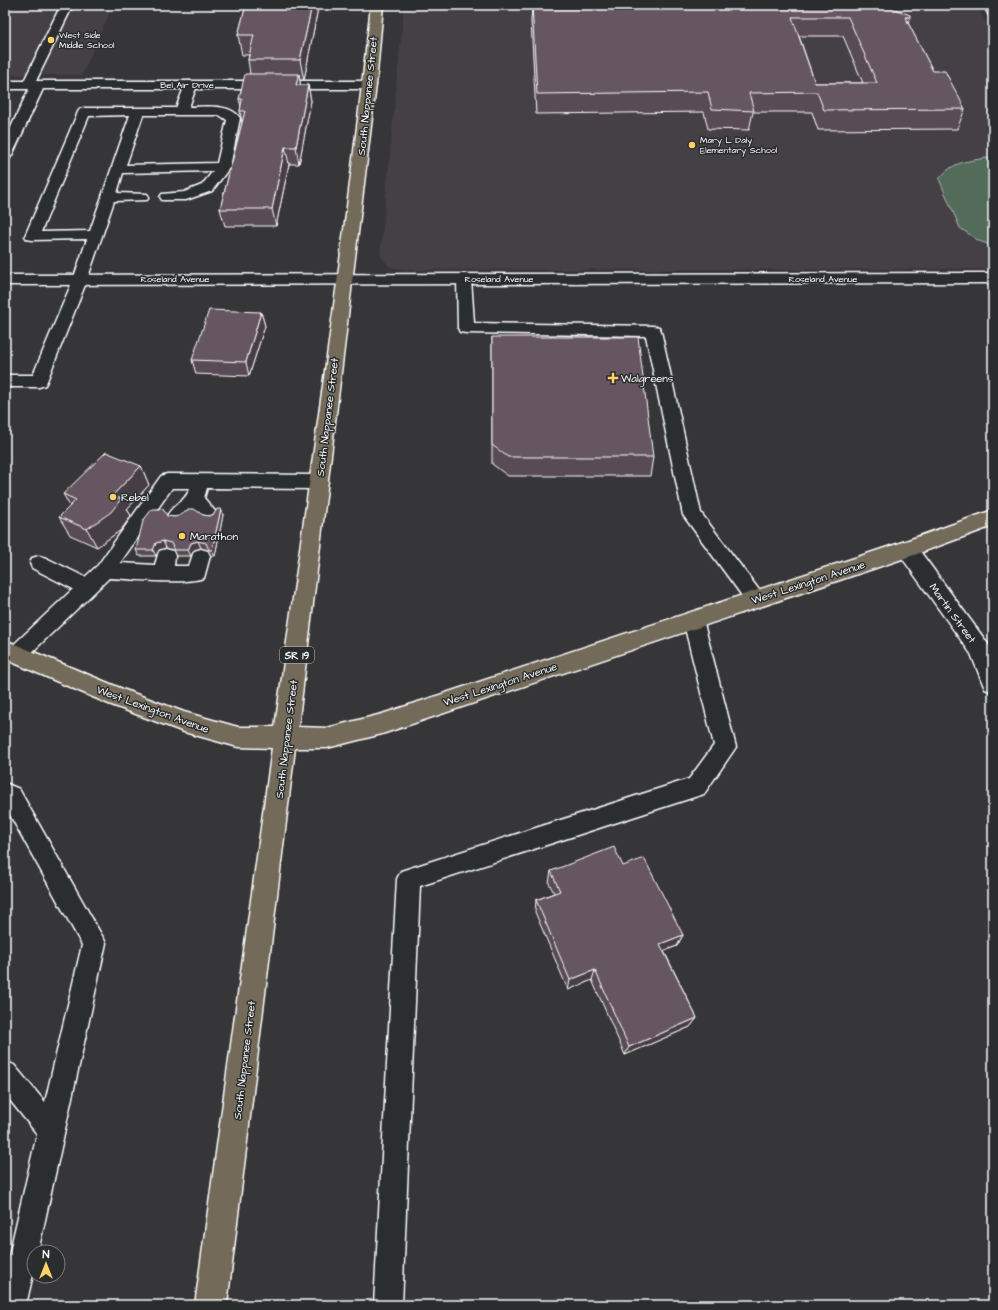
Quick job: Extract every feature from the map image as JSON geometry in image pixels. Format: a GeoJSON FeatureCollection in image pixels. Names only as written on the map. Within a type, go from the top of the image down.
{"type":"FeatureCollection","features":[{"type":"Feature","properties":{"kind":"main road","name":"South Nappanee Street"},"geometry":{"type":"LineString","coordinates":[[212,1305],[345,279],[369,85],[377,5]]}},
{"type":"Feature","properties":{"kind":"main road","name":"West Lexington Avenue"},"geometry":{"type":"LineString","coordinates":[[11,651],[117,697],[197,727],[238,736],[327,738],[382,724],[907,549],[993,518]]}},
{"type":"Feature","properties":{"kind":"street","name":"Bel Air Drive"},"geometry":{"type":"LineString","coordinates":[[5,85],[369,85]]}},
{"type":"Feature","properties":{"kind":"street"},"geometry":{"type":"LineString","coordinates":[[5,155],[33,85]]}},
{"type":"Feature","properties":{"kind":"street","name":"Roseland Avenue"},"geometry":{"type":"LineString","coordinates":[[5,280],[993,278]]}},
{"type":"Feature","properties":{"kind":"street","name":"Martin Street"},"geometry":{"type":"LineString","coordinates":[[907,549],[980,650],[993,682]]}},
{"type":"Feature","properties":{"kind":"lane"},"geometry":{"type":"LineString","coordinates":[[33,85],[67,5]]}},
{"type":"Feature","properties":{"kind":"lane"},"geometry":{"type":"LineString","coordinates":[[181,111],[191,85]]}},
{"type":"Feature","properties":{"kind":"lane"},"geometry":{"type":"LineString","coordinates":[[5,381],[39,381],[80,280],[138,111]]}},
{"type":"Feature","properties":{"kind":"lane"},"geometry":{"type":"LineString","coordinates":[[95,235],[32,236],[84,112],[221,111],[234,118],[223,167],[207,188],[186,196],[168,197]]}},
{"type":"Feature","properties":{"kind":"lane"},"geometry":{"type":"LineString","coordinates":[[118,168],[223,167]]}},
{"type":"Feature","properties":{"kind":"lane"},"geometry":{"type":"LineString","coordinates":[[108,197],[142,197]]}},
{"type":"Feature","properties":{"kind":"lane"},"geometry":{"type":"LineString","coordinates":[[464,279],[466,328],[653,331],[692,515],[755,599]]}},
{"type":"Feature","properties":{"kind":"lane"},"geometry":{"type":"LineString","coordinates":[[11,651],[105,570],[167,481],[319,482]]}},
{"type":"Feature","properties":{"kind":"lane"},"geometry":{"type":"LineString","coordinates":[[176,516],[195,500],[200,482]]}},
{"type":"Feature","properties":{"kind":"lane"},"geometry":{"type":"LineString","coordinates":[[195,500],[209,515]]}},
{"type":"Feature","properties":{"kind":"lane"},"geometry":{"type":"LineString","coordinates":[[105,570],[164,564],[197,573],[201,556]]}},
{"type":"Feature","properties":{"kind":"lane"},"geometry":{"type":"LineString","coordinates":[[39,563],[87,587]]}},
{"type":"Feature","properties":{"kind":"lane"},"geometry":{"type":"LineString","coordinates":[[388,1305],[409,879],[696,787],[725,747],[693,620]]}},
{"type":"Feature","properties":{"kind":"lane"},"geometry":{"type":"LineString","coordinates":[[5,793],[11,796],[94,943],[12,1305]]}},
{"type":"Feature","properties":{"kind":"lane"},"geometry":{"type":"LineString","coordinates":[[5,1074],[51,1130]]}},
{"type":"Feature","properties":{"kind":"shaded area","name":"West Side Middle School"},"geometry":{"type":"Polygon","coordinates":[[[5,5],[113,5],[82,75],[5,75],[5,5]]]}},
{"type":"Feature","properties":{"kind":"shaded area","name":"Mary L Daly Elementary School"},"geometry":{"type":"Polygon","coordinates":[[[404,5],[976,5],[993,34],[993,269],[407,270],[390,267],[380,256],[404,5]]]}},
{"type":"Feature","properties":{"kind":"green space"},"geometry":{"type":"Polygon","coordinates":[[[986,158],[993,159],[993,246],[979,241],[960,228],[939,179],[944,173],[960,163],[986,158]]]}},
{"type":"Feature","properties":{"kind":"building"},"geometry":{"type":"Polygon","coordinates":[[[246,5],[312,5],[300,60],[248,60],[254,35],[238,35],[246,5]]]}},
{"type":"Feature","properties":{"kind":"building"},"geometry":{"type":"Polygon","coordinates":[[[532,5],[884,5],[910,15],[910,17],[905,17],[933,71],[945,71],[965,109],[824,110],[817,92],[749,93],[754,111],[712,109],[708,92],[537,94],[532,5]],[[792,17],[815,83],[877,83],[848,17],[792,17]]]}},
{"type":"Feature","properties":{"kind":"building"},"geometry":{"type":"Polygon","coordinates":[[[245,74],[299,74],[296,85],[308,85],[296,147],[285,147],[272,209],[220,209],[245,111],[240,111],[242,99],[239,99],[245,74]]]}},
{"type":"Feature","properties":{"kind":"building"},"geometry":{"type":"Polygon","coordinates":[[[209,310],[261,312],[246,362],[192,360],[209,310]]]}},
{"type":"Feature","properties":{"kind":"building","name":"Walgreens"},"geometry":{"type":"Polygon","coordinates":[[[492,337],[638,337],[653,457],[508,457],[492,445],[492,337]]]}},
{"type":"Feature","properties":{"kind":"building"},"geometry":{"type":"Polygon","coordinates":[[[106,452],[141,466],[110,498],[122,498],[111,512],[87,529],[59,517],[76,500],[63,494],[106,452]]]}},
{"type":"Feature","properties":{"kind":"building","name":"Marathon"},"geometry":{"type":"Polygon","coordinates":[[[152,509],[163,509],[167,516],[175,517],[181,515],[189,509],[194,509],[203,515],[209,516],[214,514],[217,509],[221,509],[212,550],[209,550],[206,543],[198,541],[191,543],[188,550],[174,550],[171,543],[163,541],[156,543],[153,550],[136,550],[143,521],[152,509]]]}},
{"type":"Feature","properties":{"kind":"building"},"geometry":{"type":"Polygon","coordinates":[[[614,847],[623,866],[644,858],[683,935],[660,944],[697,1018],[629,1047],[595,970],[570,980],[536,900],[560,891],[551,871],[614,847]]]}},
{"type":"Feature","properties":{"kind":"place","name":"West Side Middle School"},"geometry":{"type":"Point","coordinates":[51,40]}},
{"type":"Feature","properties":{"kind":"place","name":"Mary L Daly Elementary School"},"geometry":{"type":"Point","coordinates":[692,145]}},
{"type":"Feature","properties":{"kind":"place","name":"Walgreens"},"geometry":{"type":"Point","coordinates":[613,378]}},
{"type":"Feature","properties":{"kind":"place","name":"Rebel"},"geometry":{"type":"Point","coordinates":[113,497]}},
{"type":"Feature","properties":{"kind":"place","name":"Marathon"},"geometry":{"type":"Point","coordinates":[182,536]}}]}
